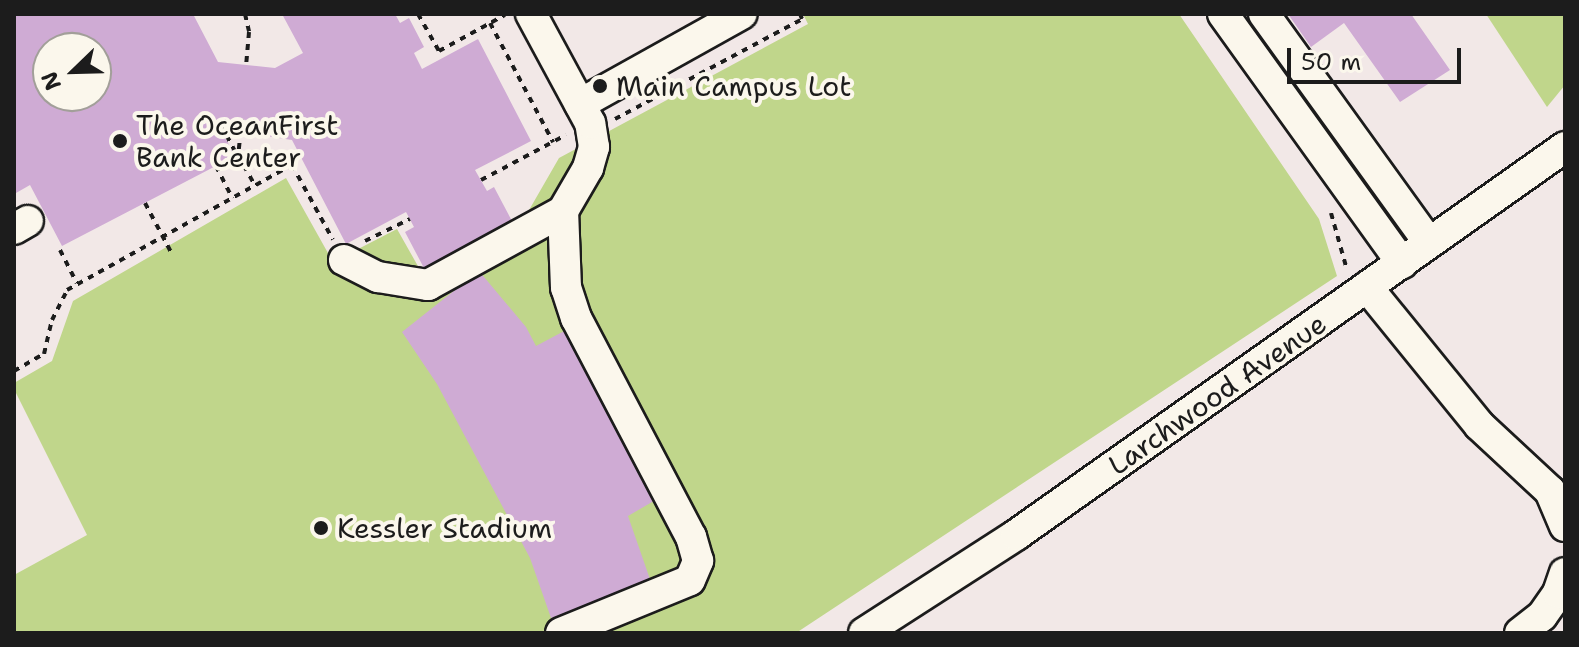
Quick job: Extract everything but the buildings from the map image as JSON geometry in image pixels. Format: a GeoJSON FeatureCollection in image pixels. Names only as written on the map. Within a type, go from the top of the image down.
{"type":"FeatureCollection","features":[{"type":"Feature","properties":{"kind":"street"},"geometry":{"type":"LineString","coordinates":[[342,257],[378,277],[428,285],[563,211],[588,168],[594,147],[585,114],[531,14]]}},
{"type":"Feature","properties":{"kind":"street"},"geometry":{"type":"LineString","coordinates":[[585,114],[742,14]]}},
{"type":"Feature","properties":{"kind":"street"},"geometry":{"type":"LineString","coordinates":[[1223,14],[1402,263]]}},
{"type":"Feature","properties":{"kind":"street"},"geometry":{"type":"LineString","coordinates":[[1264,14],[1429,243]]}},
{"type":"Feature","properties":{"kind":"street","name":"Larchwood Avenue"},"geometry":{"type":"LineString","coordinates":[[864,633],[1016,535],[1565,147]]}},
{"type":"Feature","properties":{"kind":"street"},"geometry":{"type":"LineString","coordinates":[[561,633],[690,580],[698,561],[691,537],[576,318],[566,288],[563,211]]}},
{"type":"Feature","properties":{"kind":"street"},"geometry":{"type":"LineString","coordinates":[[1362,291],[1479,425],[1550,491],[1565,526]]}},
{"type":"Feature","properties":{"kind":"street"},"geometry":{"type":"LineString","coordinates":[[1520,633],[1542,616],[1558,593],[1565,573]]}},
{"type":"Feature","properties":{"kind":"path"},"geometry":{"type":"LineString","coordinates":[[245,14],[249,32],[246,65]]}},
{"type":"Feature","properties":{"kind":"path"},"geometry":{"type":"LineString","coordinates":[[418,14],[439,51],[507,14]]}},
{"type":"Feature","properties":{"kind":"path"},"geometry":{"type":"LineString","coordinates":[[481,180],[553,142],[585,114],[609,122],[802,19],[800,14]]}},
{"type":"Feature","properties":{"kind":"path"},"geometry":{"type":"LineString","coordinates":[[490,23],[553,142]]}},
{"type":"Feature","properties":{"kind":"path"},"geometry":{"type":"LineString","coordinates":[[238,155],[242,119]]}},
{"type":"Feature","properties":{"kind":"path"},"geometry":{"type":"LineString","coordinates":[[221,125],[255,186]]}},
{"type":"Feature","properties":{"kind":"path"},"geometry":{"type":"LineString","coordinates":[[14,371],[44,354],[56,307],[67,290],[292,165],[342,257],[410,219]]}},
{"type":"Feature","properties":{"kind":"path"},"geometry":{"type":"LineString","coordinates":[[216,166],[232,198]]}},
{"type":"Feature","properties":{"kind":"path"},"geometry":{"type":"LineString","coordinates":[[145,203],[172,254]]}},
{"type":"Feature","properties":{"kind":"path"},"geometry":{"type":"LineString","coordinates":[[1329,207],[1362,291]]}},
{"type":"Feature","properties":{"kind":"path"},"geometry":{"type":"LineString","coordinates":[[60,250],[77,283]]}},
{"type":"Feature","properties":{"kind":"green space"},"geometry":{"type":"Polygon","coordinates":[[[803,14],[1179,14],[1319,219],[1337,276],[796,633],[14,633],[14,575],[87,535],[14,389],[14,383],[52,361],[73,301],[286,178],[333,262],[397,229],[423,275],[521,224],[559,158],[808,24],[803,14]]]}},
{"type":"Feature","properties":{"kind":"green space"},"geometry":{"type":"Polygon","coordinates":[[[1486,14],[1565,14],[1565,85],[1547,107],[1486,14]]]}},
{"type":"Feature","properties":{"kind":"place","name":"Main Campus Lot"},"geometry":{"type":"Point","coordinates":[600,86]}},
{"type":"Feature","properties":{"kind":"place","name":"The OceanFirst Bank Center"},"geometry":{"type":"Point","coordinates":[120,141]}},
{"type":"Feature","properties":{"kind":"place","name":"Kessler Stadium"},"geometry":{"type":"Point","coordinates":[321,528]}}]}
